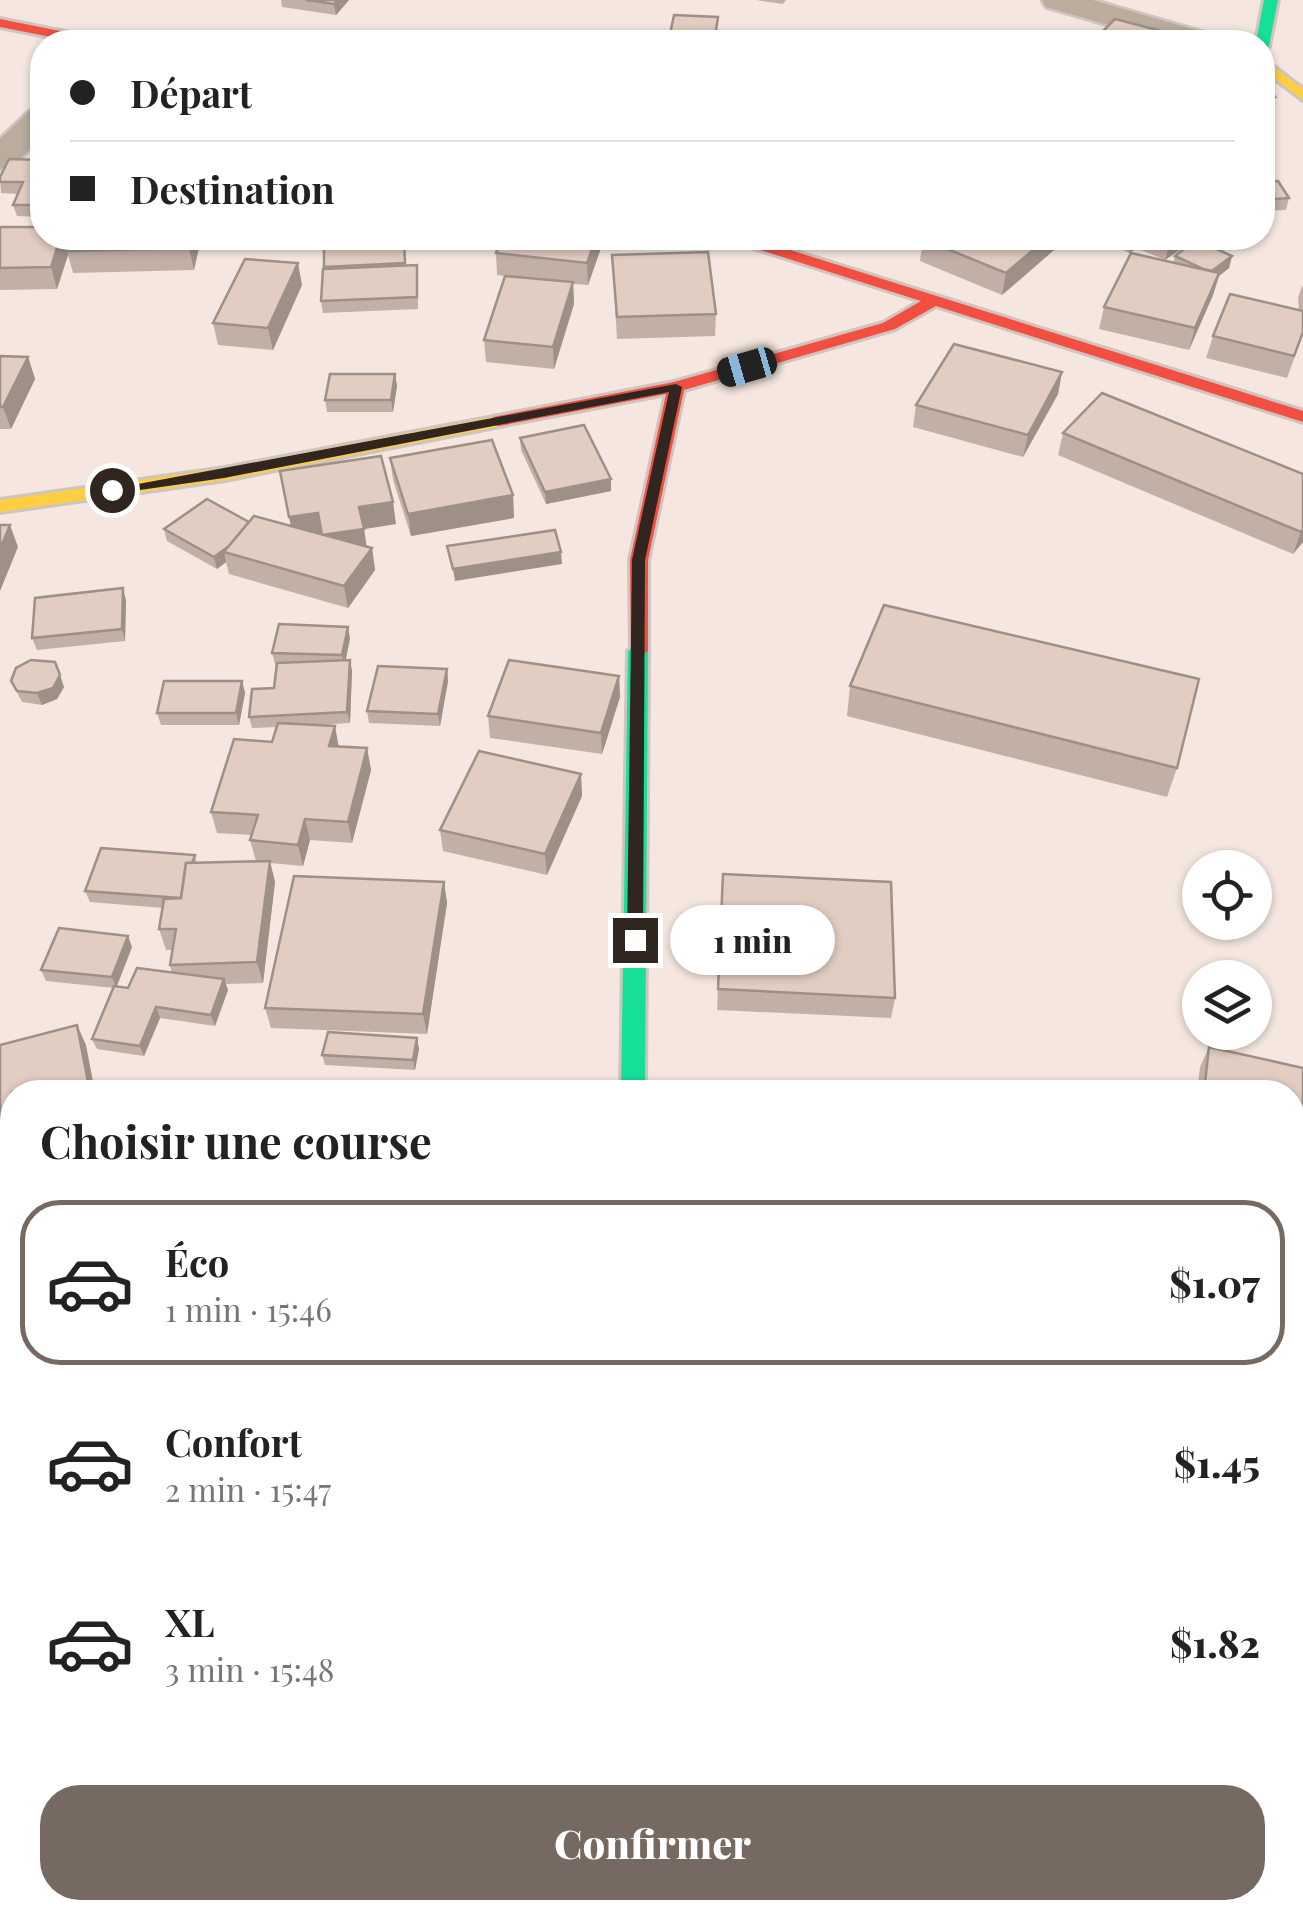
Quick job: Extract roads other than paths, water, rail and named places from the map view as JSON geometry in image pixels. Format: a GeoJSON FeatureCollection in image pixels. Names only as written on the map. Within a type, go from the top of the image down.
{"type":"FeatureCollection","features":[{"type":"Feature","properties":{"kind":"street"},"geometry":{"type":"LineString","coordinates":[[1058,0],[1160,30]]}},
{"type":"Feature","properties":{"kind":"street"},"geometry":{"type":"LineString","coordinates":[[1265,30],[1271,0]]}},
{"type":"Feature","properties":{"kind":"street"},"geometry":{"type":"LineString","coordinates":[[0,23],[48,30]]}},
{"type":"Feature","properties":{"kind":"street"},"geometry":{"type":"LineString","coordinates":[[1275,73],[1303,96]]}},
{"type":"Feature","properties":{"kind":"street"},"geometry":{"type":"LineString","coordinates":[[0,158],[30,131]]}},
{"type":"Feature","properties":{"kind":"street"},"geometry":{"type":"LineString","coordinates":[[776,250],[1303,416]]}},
{"type":"Feature","properties":{"kind":"street"},"geometry":{"type":"LineString","coordinates":[[0,506],[224,474],[676,387],[889,326],[935,300]]}},
{"type":"Feature","properties":{"kind":"street"},"geometry":{"type":"LineString","coordinates":[[633,1080],[638,560],[676,387]]}}]}
